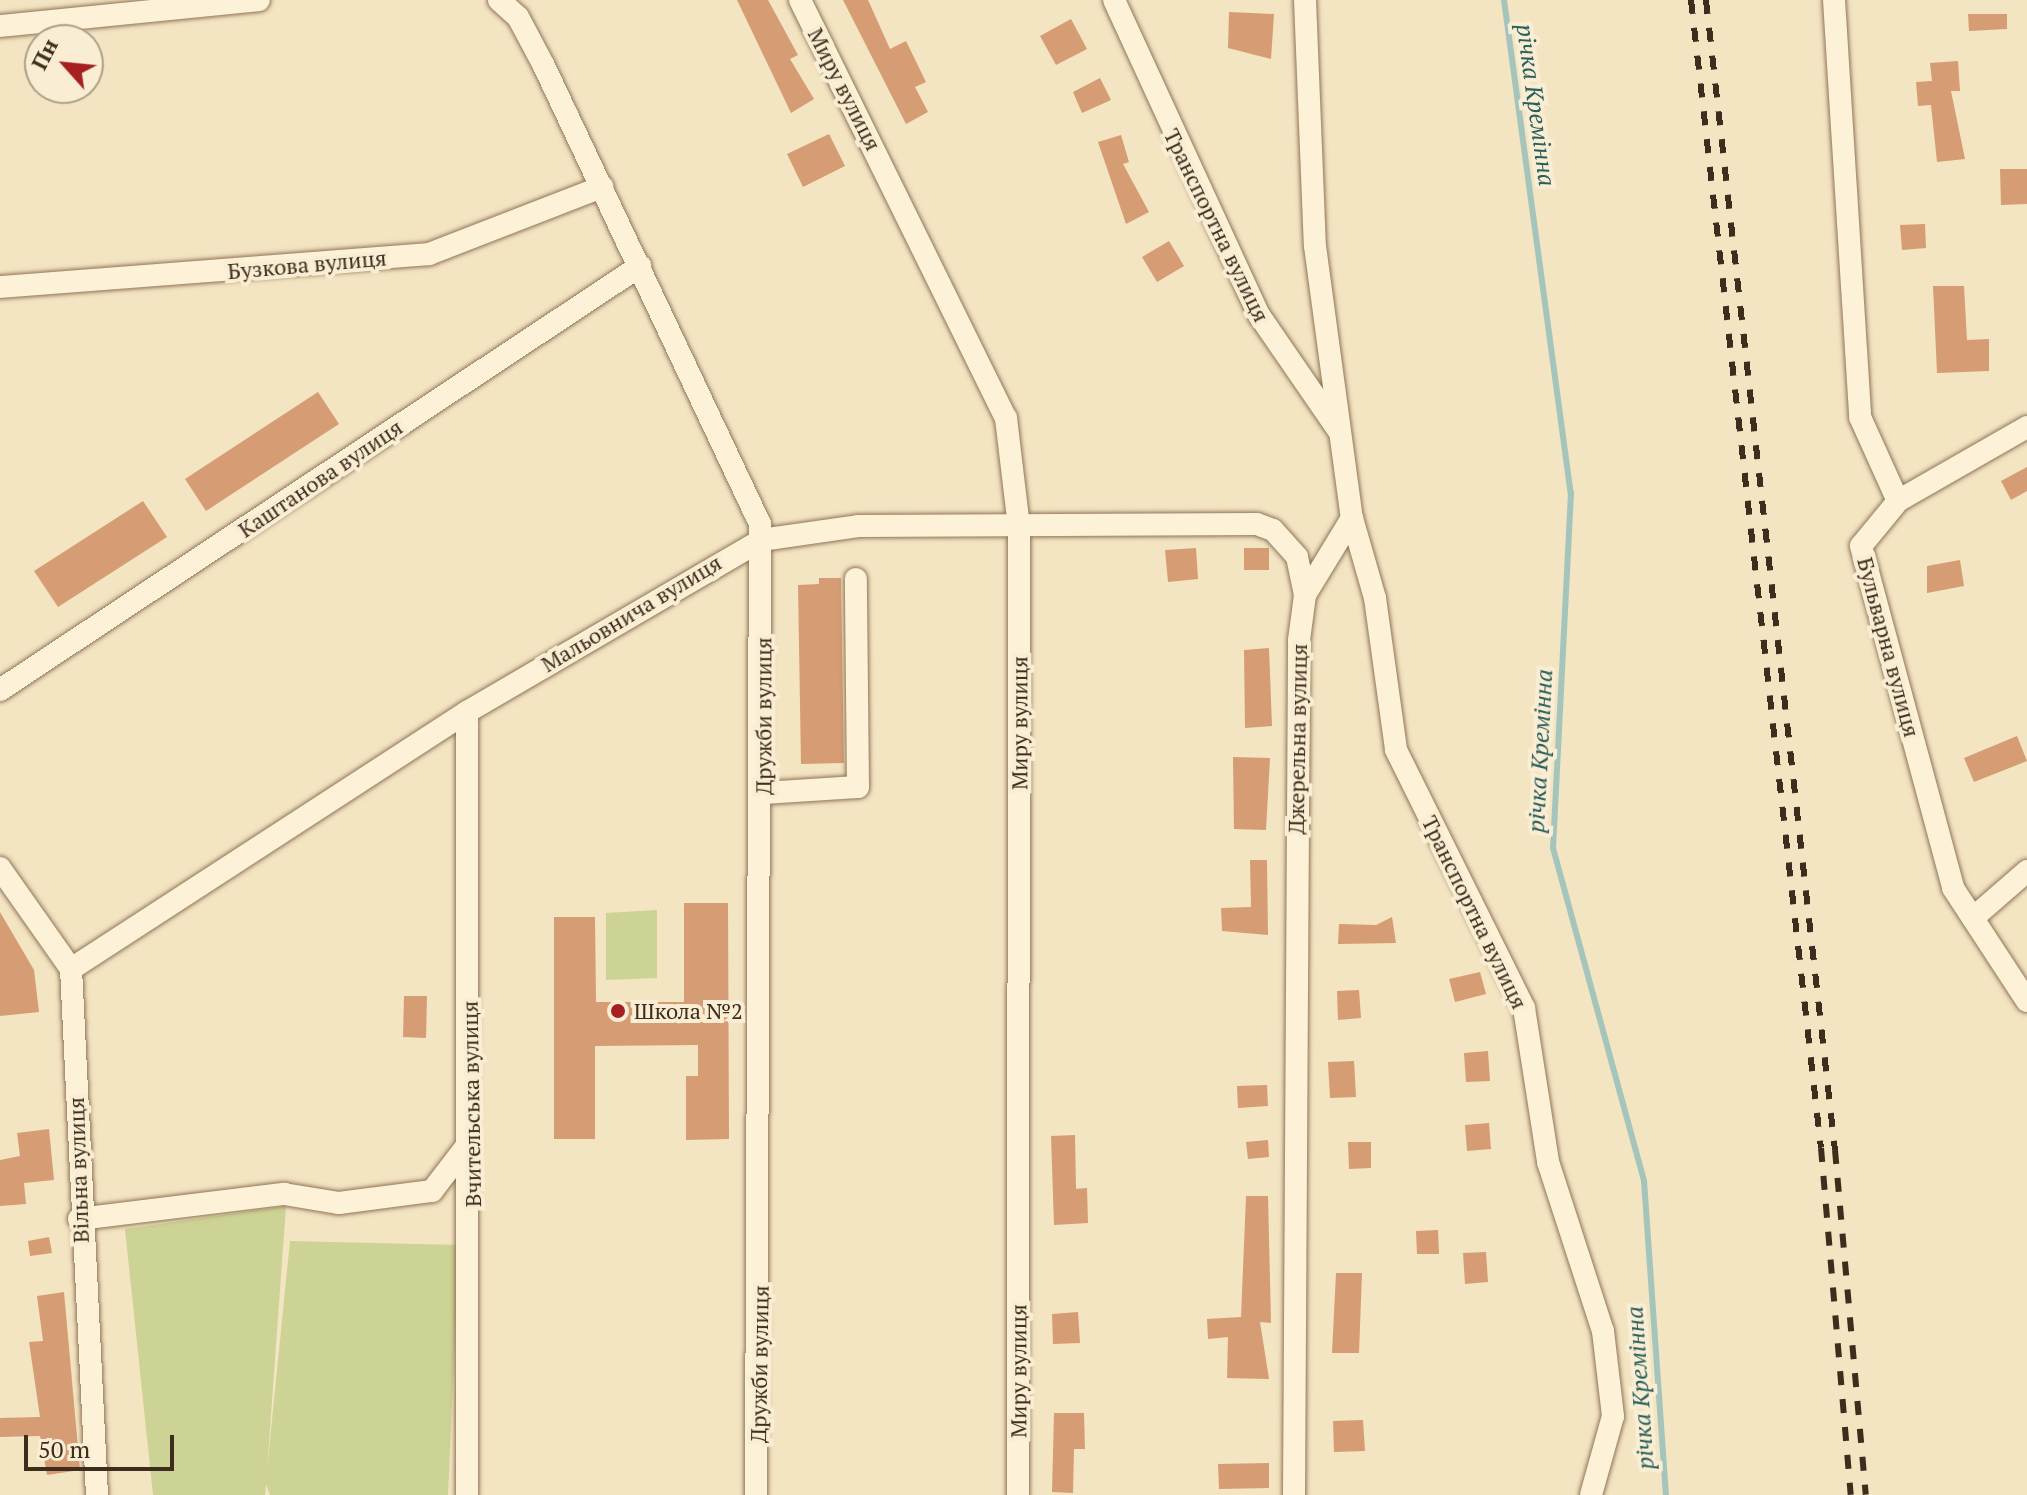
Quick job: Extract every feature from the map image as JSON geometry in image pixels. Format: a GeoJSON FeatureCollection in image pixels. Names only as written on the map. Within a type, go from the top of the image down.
{"type":"FeatureCollection","features":[{"type":"Feature","properties":{"kind":"street"},"geometry":{"type":"LineString","coordinates":[[0,26],[259,0]]}},
{"type":"Feature","properties":{"kind":"street","name":"Дружби вулиця"},"geometry":{"type":"LineString","coordinates":[[499,0],[518,17],[602,187],[751,497],[761,540],[763,793],[756,1495]]}},
{"type":"Feature","properties":{"kind":"street","name":"Миру вулиця"},"geometry":{"type":"LineString","coordinates":[[800,0],[1006,418],[1019,527],[1018,1495]]}},
{"type":"Feature","properties":{"kind":"street"},"geometry":{"type":"LineString","coordinates":[[1305,0],[1315,246],[1352,518]]}},
{"type":"Feature","properties":{"kind":"street"},"geometry":{"type":"LineString","coordinates":[[1834,0],[1860,417],[1898,501],[2027,427]]}},
{"type":"Feature","properties":{"kind":"street","name":"Транспортна вулиця"},"geometry":{"type":"LineString","coordinates":[[1120,5],[1259,315],[1342,437]]}},
{"type":"Feature","properties":{"kind":"street","name":"Бузкова вулиця"},"geometry":{"type":"LineString","coordinates":[[0,287],[429,254],[602,187]]}},
{"type":"Feature","properties":{"kind":"street","name":"Каштанова вулиця"},"geometry":{"type":"LineString","coordinates":[[0,690],[640,266]]}},
{"type":"Feature","properties":{"kind":"street","name":"Бульварна вулиця"},"geometry":{"type":"LineString","coordinates":[[1898,501],[1861,546],[1953,888],[2027,1001]]}},
{"type":"Feature","properties":{"kind":"street","name":"Транспортна вулиця"},"geometry":{"type":"LineString","coordinates":[[1352,518],[1375,598],[1396,750],[1524,1008],[1548,1162],[1603,1331],[1613,1416],[1591,1495]]}},
{"type":"Feature","properties":{"kind":"street","name":"Джерельна вулиця"},"geometry":{"type":"LineString","coordinates":[[1294,1495],[1296,720],[1305,595],[1352,518]]}},
{"type":"Feature","properties":{"kind":"street","name":"Мальовнича вулиця"},"geometry":{"type":"LineString","coordinates":[[71,969],[467,712],[761,540],[858,526],[1273,530],[1297,557],[1305,595]]}},
{"type":"Feature","properties":{"kind":"street"},"geometry":{"type":"LineString","coordinates":[[763,793],[858,787],[856,579]]}},
{"type":"Feature","properties":{"kind":"street","name":"Вчительська вулиця"},"geometry":{"type":"LineString","coordinates":[[467,712],[467,1495]]}},
{"type":"Feature","properties":{"kind":"street"},"geometry":{"type":"LineString","coordinates":[[0,868],[71,969]]}},
{"type":"Feature","properties":{"kind":"street"},"geometry":{"type":"LineString","coordinates":[[1973,918],[2027,871]]}},
{"type":"Feature","properties":{"kind":"street","name":"Вільна вулиця"},"geometry":{"type":"LineString","coordinates":[[71,969],[79,1219],[97,1495]]}},
{"type":"Feature","properties":{"kind":"street"},"geometry":{"type":"LineString","coordinates":[[79,1219],[284,1194],[339,1203],[432,1191],[468,1144]]}},
{"type":"Feature","properties":{"kind":"green space"},"geometry":{"type":"Polygon","coordinates":[[[657,910],[657,978],[606,980],[606,913],[657,910]]]}},
{"type":"Feature","properties":{"kind":"green space"},"geometry":{"type":"Polygon","coordinates":[[[286,1206],[267,1470],[290,1241],[459,1245],[448,1495],[270,1495],[266,1484],[265,1495],[153,1495],[125,1229],[286,1206]]]}},
{"type":"Feature","properties":{"kind":"building"},"geometry":{"type":"Polygon","coordinates":[[[737,0],[768,0],[798,55],[790,59],[814,99],[791,113],[737,0]]]}},
{"type":"Feature","properties":{"kind":"building"},"geometry":{"type":"Polygon","coordinates":[[[843,0],[868,0],[890,49],[906,41],[926,82],[915,87],[928,112],[906,124],[843,0]]]}},
{"type":"Feature","properties":{"kind":"building"},"geometry":{"type":"Polygon","coordinates":[[[1229,12],[1274,14],[1271,59],[1228,48],[1229,12]]]}},
{"type":"Feature","properties":{"kind":"building"},"geometry":{"type":"Polygon","coordinates":[[[1968,14],[2007,14],[2007,29],[1969,31],[1968,14]]]}},
{"type":"Feature","properties":{"kind":"building"},"geometry":{"type":"Polygon","coordinates":[[[1071,19],[1087,49],[1056,65],[1040,36],[1071,19]]]}},
{"type":"Feature","properties":{"kind":"building"},"geometry":{"type":"Polygon","coordinates":[[[1958,61],[1960,91],[1951,91],[1965,159],[1937,162],[1931,105],[1918,106],[1916,82],[1932,81],[1930,63],[1958,61]]]}},
{"type":"Feature","properties":{"kind":"building"},"geometry":{"type":"Polygon","coordinates":[[[1100,78],[1111,100],[1082,113],[1073,92],[1100,78]]]}},
{"type":"Feature","properties":{"kind":"building"},"geometry":{"type":"Polygon","coordinates":[[[829,134],[845,166],[803,187],[787,154],[829,134]]]}},
{"type":"Feature","properties":{"kind":"building"},"geometry":{"type":"Polygon","coordinates":[[[1121,135],[1129,162],[1123,164],[1149,212],[1126,224],[1098,142],[1121,135]]]}},
{"type":"Feature","properties":{"kind":"building"},"geometry":{"type":"Polygon","coordinates":[[[2000,169],[2027,169],[2027,204],[2001,205],[2000,169]]]}},
{"type":"Feature","properties":{"kind":"building"},"geometry":{"type":"Polygon","coordinates":[[[1925,224],[1926,248],[1902,250],[1900,225],[1925,224]]]}},
{"type":"Feature","properties":{"kind":"building"},"geometry":{"type":"Polygon","coordinates":[[[1169,241],[1184,266],[1157,282],[1142,257],[1169,241]]]}},
{"type":"Feature","properties":{"kind":"building"},"geometry":{"type":"Polygon","coordinates":[[[1933,286],[1964,286],[1967,340],[1989,339],[1989,371],[1937,373],[1933,286]]]}},
{"type":"Feature","properties":{"kind":"building"},"geometry":{"type":"Polygon","coordinates":[[[318,392],[339,424],[206,511],[185,479],[318,392]]]}},
{"type":"Feature","properties":{"kind":"building"},"geometry":{"type":"Polygon","coordinates":[[[2027,467],[2027,491],[2011,500],[2001,481],[2027,467]]]}},
{"type":"Feature","properties":{"kind":"building"},"geometry":{"type":"Polygon","coordinates":[[[143,501],[167,537],[58,607],[34,571],[143,501]]]}},
{"type":"Feature","properties":{"kind":"building"},"geometry":{"type":"Polygon","coordinates":[[[1196,548],[1198,579],[1168,582],[1165,550],[1196,548]]]}},
{"type":"Feature","properties":{"kind":"building"},"geometry":{"type":"Polygon","coordinates":[[[1244,548],[1269,548],[1269,570],[1244,570],[1244,548]]]}},
{"type":"Feature","properties":{"kind":"building"},"geometry":{"type":"Polygon","coordinates":[[[1960,560],[1964,586],[1927,593],[1927,566],[1960,560]]]}},
{"type":"Feature","properties":{"kind":"building"},"geometry":{"type":"Polygon","coordinates":[[[819,578],[841,578],[844,763],[801,764],[798,585],[819,584],[819,578]]]}},
{"type":"Feature","properties":{"kind":"building"},"geometry":{"type":"Polygon","coordinates":[[[1269,648],[1272,726],[1245,728],[1244,650],[1269,648]]]}},
{"type":"Feature","properties":{"kind":"building"},"geometry":{"type":"Polygon","coordinates":[[[2017,736],[2027,761],[1974,782],[1964,758],[2017,736]]]}},
{"type":"Feature","properties":{"kind":"building"},"geometry":{"type":"Polygon","coordinates":[[[1233,757],[1270,758],[1266,830],[1234,829],[1233,757]]]}},
{"type":"Feature","properties":{"kind":"building"},"geometry":{"type":"Polygon","coordinates":[[[1250,860],[1267,860],[1268,935],[1222,931],[1221,908],[1251,907],[1250,860]]]}},
{"type":"Feature","properties":{"kind":"building"},"geometry":{"type":"Polygon","coordinates":[[[684,903],[728,903],[729,1139],[686,1140],[686,1076],[698,1076],[698,1045],[595,1046],[595,1139],[554,1139],[554,917],[595,917],[596,1002],[684,1002],[684,903]]]}},
{"type":"Feature","properties":{"kind":"building"},"geometry":{"type":"Polygon","coordinates":[[[0,912],[34,970],[39,1012],[0,1016],[0,912]]]}},
{"type":"Feature","properties":{"kind":"building"},"geometry":{"type":"Polygon","coordinates":[[[1392,917],[1396,943],[1338,944],[1339,924],[1376,925],[1392,917]]]}},
{"type":"Feature","properties":{"kind":"building"},"geometry":{"type":"Polygon","coordinates":[[[1480,972],[1486,994],[1455,1002],[1449,979],[1480,972]]]}},
{"type":"Feature","properties":{"kind":"building"},"geometry":{"type":"Polygon","coordinates":[[[1359,990],[1361,1018],[1338,1020],[1337,991],[1359,990]]]}},
{"type":"Feature","properties":{"kind":"building"},"geometry":{"type":"Polygon","coordinates":[[[404,996],[427,996],[426,1038],[403,1037],[404,996]]]}},
{"type":"Feature","properties":{"kind":"building"},"geometry":{"type":"Polygon","coordinates":[[[1488,1051],[1490,1081],[1466,1082],[1464,1053],[1488,1051]]]}},
{"type":"Feature","properties":{"kind":"building"},"geometry":{"type":"Polygon","coordinates":[[[1354,1061],[1356,1097],[1330,1098],[1328,1062],[1354,1061]]]}},
{"type":"Feature","properties":{"kind":"building"},"geometry":{"type":"Polygon","coordinates":[[[1267,1085],[1268,1106],[1238,1108],[1237,1086],[1267,1085]]]}},
{"type":"Feature","properties":{"kind":"building"},"geometry":{"type":"Polygon","coordinates":[[[1489,1123],[1491,1149],[1467,1151],[1465,1125],[1489,1123]]]}},
{"type":"Feature","properties":{"kind":"building"},"geometry":{"type":"Polygon","coordinates":[[[49,1129],[54,1180],[24,1183],[26,1204],[0,1206],[0,1160],[20,1156],[17,1133],[49,1129]]]}},
{"type":"Feature","properties":{"kind":"building"},"geometry":{"type":"Polygon","coordinates":[[[1075,1135],[1076,1189],[1087,1188],[1088,1223],[1054,1225],[1051,1136],[1075,1135]]]}},
{"type":"Feature","properties":{"kind":"building"},"geometry":{"type":"Polygon","coordinates":[[[1268,1140],[1269,1157],[1248,1159],[1246,1142],[1268,1140]]]}},
{"type":"Feature","properties":{"kind":"building"},"geometry":{"type":"Polygon","coordinates":[[[1348,1142],[1371,1142],[1371,1168],[1349,1169],[1348,1142]]]}},
{"type":"Feature","properties":{"kind":"building"},"geometry":{"type":"Polygon","coordinates":[[[1246,1196],[1268,1196],[1271,1323],[1260,1322],[1269,1379],[1227,1378],[1228,1337],[1208,1339],[1207,1319],[1241,1317],[1246,1196]]]}},
{"type":"Feature","properties":{"kind":"building"},"geometry":{"type":"Polygon","coordinates":[[[1438,1230],[1439,1254],[1417,1254],[1416,1231],[1438,1230]]]}},
{"type":"Feature","properties":{"kind":"building"},"geometry":{"type":"Polygon","coordinates":[[[49,1237],[52,1253],[30,1256],[28,1241],[49,1237]]]}},
{"type":"Feature","properties":{"kind":"building"},"geometry":{"type":"Polygon","coordinates":[[[1486,1252],[1488,1282],[1465,1284],[1463,1253],[1486,1252]]]}},
{"type":"Feature","properties":{"kind":"building"},"geometry":{"type":"Polygon","coordinates":[[[1336,1273],[1362,1273],[1359,1353],[1332,1353],[1336,1273]]]}},
{"type":"Feature","properties":{"kind":"building"},"geometry":{"type":"Polygon","coordinates":[[[64,1292],[80,1470],[47,1475],[40,1436],[0,1437],[0,1418],[40,1417],[29,1342],[43,1341],[37,1296],[64,1292]]]}},
{"type":"Feature","properties":{"kind":"building"},"geometry":{"type":"Polygon","coordinates":[[[1078,1312],[1080,1343],[1053,1344],[1052,1314],[1078,1312]]]}},
{"type":"Feature","properties":{"kind":"building"},"geometry":{"type":"Polygon","coordinates":[[[1054,1413],[1084,1413],[1085,1449],[1074,1449],[1073,1493],[1052,1492],[1054,1413]]]}},
{"type":"Feature","properties":{"kind":"building"},"geometry":{"type":"Polygon","coordinates":[[[1363,1420],[1365,1451],[1334,1452],[1333,1421],[1363,1420]]]}},
{"type":"Feature","properties":{"kind":"building"},"geometry":{"type":"Polygon","coordinates":[[[1269,1463],[1269,1488],[1219,1489],[1218,1464],[1269,1463]]]}},
{"type":"Feature","properties":{"kind":"waterway","name":"річка Кремінна"},"geometry":{"type":"LineString","coordinates":[[1504,0],[1571,493],[1553,848],[1644,1181],[1666,1495]]}},
{"type":"Feature","properties":{"kind":"railway"},"geometry":{"type":"LineString","coordinates":[[1691,0],[1821,1148],[1851,1495]]}},
{"type":"Feature","properties":{"kind":"railway"},"geometry":{"type":"LineString","coordinates":[[1706,0],[1835,1150],[1866,1495]]}},
{"type":"Feature","properties":{"kind":"place","name":"Школа №2"},"geometry":{"type":"Point","coordinates":[618,1011]}}]}
